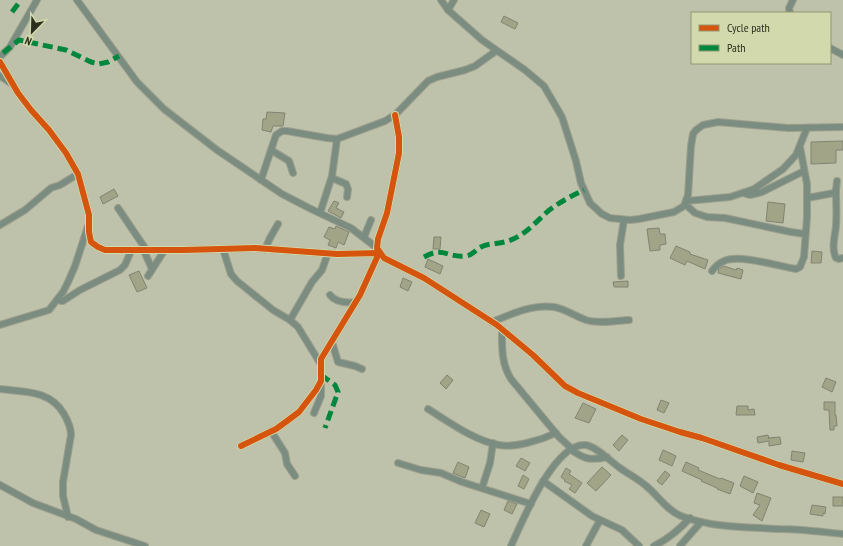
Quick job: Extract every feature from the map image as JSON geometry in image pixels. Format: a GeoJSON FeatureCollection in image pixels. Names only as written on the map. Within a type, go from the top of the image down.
{"type":"FeatureCollection","features":[{"type":"Feature","properties":{"kind":"street"},"geometry":{"type":"LineString","coordinates":[[1,54],[10,47],[37,0]]}},
{"type":"Feature","properties":{"kind":"street"},"geometry":{"type":"LineString","coordinates":[[77,0],[137,82],[164,109],[217,150],[282,194],[351,228],[364,237],[384,258],[424,278],[492,322],[533,355],[565,386],[578,393],[641,419],[702,438],[779,465],[843,484]]}},
{"type":"Feature","properties":{"kind":"street"},"geometry":{"type":"LineString","coordinates":[[441,0],[448,10],[482,40],[544,86],[562,117],[576,161],[581,183],[590,204],[602,214],[610,218],[624,220],[639,219],[674,212],[686,203],[743,193],[754,189],[783,169],[796,156],[807,128]]}},
{"type":"Feature","properties":{"kind":"street"},"geometry":{"type":"LineString","coordinates":[[448,10],[454,0]]}},
{"type":"Feature","properties":{"kind":"street"},"geometry":{"type":"LineString","coordinates":[[790,12],[789,8],[793,0]]}},
{"type":"Feature","properties":{"kind":"street"},"geometry":{"type":"LineString","coordinates":[[831,49],[843,55]]}},
{"type":"Feature","properties":{"kind":"street"},"geometry":{"type":"LineString","coordinates":[[261,180],[276,135],[282,131],[337,139],[385,121],[395,115],[428,81],[475,66],[496,51]]}},
{"type":"Feature","properties":{"kind":"street"},"geometry":{"type":"LineString","coordinates":[[0,62],[30,110],[49,130],[66,153],[78,174],[89,214],[89,232],[91,242],[98,247],[105,250],[146,251],[265,249],[328,253],[378,250]]}},
{"type":"Feature","properties":{"kind":"street"},"geometry":{"type":"LineString","coordinates":[[0,76],[14,85]]}},
{"type":"Feature","properties":{"kind":"street"},"geometry":{"type":"LineString","coordinates":[[314,413],[321,396],[321,359],[356,302],[378,250],[378,239],[387,213],[399,154],[400,137],[395,115]]}},
{"type":"Feature","properties":{"kind":"street"},"geometry":{"type":"LineString","coordinates":[[686,203],[688,196],[693,134],[699,127],[718,122],[781,128],[843,127]]}},
{"type":"Feature","properties":{"kind":"street"},"geometry":{"type":"LineString","coordinates":[[320,213],[332,178],[337,139]]}},
{"type":"Feature","properties":{"kind":"street"},"geometry":{"type":"LineString","coordinates":[[712,271],[724,261],[734,259],[756,261],[796,269],[800,267],[804,257],[807,184],[800,147]]}},
{"type":"Feature","properties":{"kind":"street"},"geometry":{"type":"LineString","coordinates":[[271,150],[290,161],[293,173]]}},
{"type":"Feature","properties":{"kind":"street"},"geometry":{"type":"LineString","coordinates":[[743,193],[750,195],[762,192],[804,171]]}},
{"type":"Feature","properties":{"kind":"street"},"geometry":{"type":"LineString","coordinates":[[0,225],[25,210],[51,188],[60,185],[78,174]]}},
{"type":"Feature","properties":{"kind":"street"},"geometry":{"type":"LineString","coordinates":[[332,178],[346,184],[348,188],[347,197]]}},
{"type":"Feature","properties":{"kind":"street"},"geometry":{"type":"LineString","coordinates":[[837,181],[834,254],[838,259],[843,258]]}},
{"type":"Feature","properties":{"kind":"street"},"geometry":{"type":"LineString","coordinates":[[807,198],[832,193],[836,190]]}},
{"type":"Feature","properties":{"kind":"street"},"geometry":{"type":"LineString","coordinates":[[686,203],[695,213],[707,217],[725,218],[805,234]]}},
{"type":"Feature","properties":{"kind":"street"},"geometry":{"type":"LineString","coordinates":[[118,208],[146,251],[152,269]]}},
{"type":"Feature","properties":{"kind":"street"},"geometry":{"type":"LineString","coordinates":[[364,237],[371,220]]}},
{"type":"Feature","properties":{"kind":"street"},"geometry":{"type":"LineString","coordinates":[[621,276],[620,245],[624,220]]}},
{"type":"Feature","properties":{"kind":"street"},"geometry":{"type":"LineString","coordinates":[[0,324],[49,310],[63,292],[75,266],[89,223]]}},
{"type":"Feature","properties":{"kind":"street"},"geometry":{"type":"LineString","coordinates":[[265,249],[278,224]]}},
{"type":"Feature","properties":{"kind":"street"},"geometry":{"type":"LineString","coordinates":[[223,249],[231,274],[237,281],[298,327],[320,363]]}},
{"type":"Feature","properties":{"kind":"street"},"geometry":{"type":"LineString","coordinates":[[58,299],[62,301],[80,290],[120,270],[125,265],[131,250]]}},
{"type":"Feature","properties":{"kind":"street"},"geometry":{"type":"LineString","coordinates":[[148,276],[164,250]]}},
{"type":"Feature","properties":{"kind":"street"},"geometry":{"type":"LineString","coordinates":[[290,320],[309,287],[322,270],[328,253]]}},
{"type":"Feature","properties":{"kind":"street"},"geometry":{"type":"LineString","coordinates":[[330,295],[340,301],[348,303],[356,302]]}},
{"type":"Feature","properties":{"kind":"street"},"geometry":{"type":"LineString","coordinates":[[492,322],[516,312],[542,307],[555,307],[586,320],[597,322],[628,320]]}},
{"type":"Feature","properties":{"kind":"street"},"geometry":{"type":"LineString","coordinates":[[502,329],[502,350],[505,370],[511,379],[571,449],[587,459],[607,457]]}},
{"type":"Feature","properties":{"kind":"street"},"geometry":{"type":"LineString","coordinates":[[332,342],[338,362],[362,369]]}},
{"type":"Feature","properties":{"kind":"street"},"geometry":{"type":"LineString","coordinates":[[241,446],[271,431],[299,412],[316,390],[321,380]]}},
{"type":"Feature","properties":{"kind":"street"},"geometry":{"type":"LineString","coordinates":[[0,390],[47,396],[59,406],[67,420],[71,429],[71,435],[63,482],[63,496],[68,517]]}},
{"type":"Feature","properties":{"kind":"street"},"geometry":{"type":"LineString","coordinates":[[428,409],[470,434],[499,445],[520,444],[542,439],[556,433]]}},
{"type":"Feature","properties":{"kind":"street"},"geometry":{"type":"LineString","coordinates":[[271,431],[285,453],[287,464],[295,476]]}},
{"type":"Feature","properties":{"kind":"street"},"geometry":{"type":"LineString","coordinates":[[482,488],[490,463],[493,443]]}},
{"type":"Feature","properties":{"kind":"street"},"geometry":{"type":"LineString","coordinates":[[511,546],[543,481],[560,459],[571,449],[580,445],[586,445],[607,457],[618,467],[647,486],[664,505],[680,515],[701,522],[723,526],[843,534]]}},
{"type":"Feature","properties":{"kind":"street"},"geometry":{"type":"LineString","coordinates":[[398,463],[421,470],[441,473],[462,482],[531,504]]}},
{"type":"Feature","properties":{"kind":"street"},"geometry":{"type":"LineString","coordinates":[[543,481],[592,516],[622,530],[639,546]]}},
{"type":"Feature","properties":{"kind":"street"},"geometry":{"type":"LineString","coordinates":[[0,485],[33,503],[96,530],[145,546]]}},
{"type":"Feature","properties":{"kind":"street"},"geometry":{"type":"LineString","coordinates":[[654,546],[666,540],[680,529],[690,518]]}},
{"type":"Feature","properties":{"kind":"street"},"geometry":{"type":"LineString","coordinates":[[586,546],[600,520]]}},
{"type":"Feature","properties":{"kind":"street"},"geometry":{"type":"LineString","coordinates":[[680,546],[701,522]]}},
{"type":"Feature","properties":{"kind":"street"},"geometry":{"type":"LineString","coordinates":[[127,540],[130,546]]}},
{"type":"Feature","properties":{"kind":"building"},"geometry":{"type":"Polygon","coordinates":[[[504,16],[518,23],[515,29],[501,22],[504,16]]]}},
{"type":"Feature","properties":{"kind":"building"},"geometry":{"type":"Polygon","coordinates":[[[267,112],[285,113],[283,126],[273,126],[271,132],[262,130],[263,119],[266,119],[267,112]]]}},
{"type":"Feature","properties":{"kind":"building"},"geometry":{"type":"Polygon","coordinates":[[[843,141],[843,150],[836,150],[836,163],[811,164],[811,142],[843,141]]]}},
{"type":"Feature","properties":{"kind":"building"},"geometry":{"type":"Polygon","coordinates":[[[114,189],[118,196],[103,204],[100,197],[114,189]]]}},
{"type":"Feature","properties":{"kind":"building"},"geometry":{"type":"Polygon","coordinates":[[[334,201],[339,203],[336,208],[344,212],[341,218],[328,211],[334,201]]]}},
{"type":"Feature","properties":{"kind":"building"},"geometry":{"type":"Polygon","coordinates":[[[768,202],[785,204],[783,223],[766,221],[768,202]]]}},
{"type":"Feature","properties":{"kind":"building"},"geometry":{"type":"Polygon","coordinates":[[[336,226],[349,232],[344,245],[338,242],[336,248],[328,245],[330,240],[324,237],[329,227],[335,229],[336,226]]]}},
{"type":"Feature","properties":{"kind":"building"},"geometry":{"type":"Polygon","coordinates":[[[659,228],[660,234],[665,234],[666,244],[660,245],[660,250],[650,251],[647,229],[659,228]]]}},
{"type":"Feature","properties":{"kind":"building"},"geometry":{"type":"Polygon","coordinates":[[[434,237],[441,237],[440,249],[433,249],[434,237]]]}},
{"type":"Feature","properties":{"kind":"building"},"geometry":{"type":"Polygon","coordinates":[[[676,246],[690,252],[690,254],[708,260],[705,269],[687,261],[685,265],[670,258],[676,246]]]}},
{"type":"Feature","properties":{"kind":"building"},"geometry":{"type":"Polygon","coordinates":[[[812,251],[822,252],[821,263],[811,263],[812,251]]]}},
{"type":"Feature","properties":{"kind":"building"},"geometry":{"type":"Polygon","coordinates":[[[428,259],[443,266],[440,274],[425,267],[428,259]]]}},
{"type":"Feature","properties":{"kind":"building"},"geometry":{"type":"Polygon","coordinates":[[[724,266],[736,270],[737,268],[743,270],[741,279],[718,273],[719,269],[724,266]]]}},
{"type":"Feature","properties":{"kind":"building"},"geometry":{"type":"Polygon","coordinates":[[[139,271],[147,288],[137,292],[129,275],[139,271]]]}},
{"type":"Feature","properties":{"kind":"building"},"geometry":{"type":"Polygon","coordinates":[[[403,278],[412,282],[408,291],[400,287],[403,278]]]}},
{"type":"Feature","properties":{"kind":"building"},"geometry":{"type":"Polygon","coordinates":[[[628,281],[628,287],[614,287],[613,282],[628,281]]]}},
{"type":"Feature","properties":{"kind":"building"},"geometry":{"type":"Polygon","coordinates":[[[447,375],[453,380],[446,389],[440,383],[447,375]]]}},
{"type":"Feature","properties":{"kind":"building"},"geometry":{"type":"Polygon","coordinates":[[[826,378],[836,382],[832,392],[822,387],[826,378]]]}},
{"type":"Feature","properties":{"kind":"building"},"geometry":{"type":"Polygon","coordinates":[[[661,400],[669,403],[664,413],[657,410],[661,400]]]}},
{"type":"Feature","properties":{"kind":"building"},"geometry":{"type":"Polygon","coordinates":[[[824,402],[835,402],[837,426],[834,426],[834,430],[830,430],[829,410],[824,410],[824,402]]]}},
{"type":"Feature","properties":{"kind":"building"},"geometry":{"type":"Polygon","coordinates":[[[583,403],[596,409],[589,423],[575,418],[583,403]]]}},
{"type":"Feature","properties":{"kind":"building"},"geometry":{"type":"Polygon","coordinates":[[[737,406],[748,406],[748,410],[754,409],[755,415],[736,415],[737,406]]]}},
{"type":"Feature","properties":{"kind":"building"},"geometry":{"type":"Polygon","coordinates":[[[622,435],[628,440],[619,451],[613,445],[622,435]]]}},
{"type":"Feature","properties":{"kind":"building"},"geometry":{"type":"Polygon","coordinates":[[[768,435],[769,438],[780,437],[781,444],[769,446],[769,441],[758,443],[757,437],[768,435]]]}},
{"type":"Feature","properties":{"kind":"building"},"geometry":{"type":"Polygon","coordinates":[[[663,450],[676,456],[672,466],[659,460],[663,450]]]}},
{"type":"Feature","properties":{"kind":"building"},"geometry":{"type":"Polygon","coordinates":[[[792,451],[805,453],[803,462],[791,460],[792,451]]]}},
{"type":"Feature","properties":{"kind":"building"},"geometry":{"type":"Polygon","coordinates":[[[521,458],[530,463],[525,471],[516,466],[521,458]]]}},
{"type":"Feature","properties":{"kind":"building"},"geometry":{"type":"Polygon","coordinates":[[[458,462],[469,467],[465,478],[453,473],[458,462]]]}},
{"type":"Feature","properties":{"kind":"building"},"geometry":{"type":"Polygon","coordinates":[[[686,462],[699,468],[698,470],[734,483],[730,494],[682,471],[686,462]]]}},
{"type":"Feature","properties":{"kind":"building"},"geometry":{"type":"Polygon","coordinates":[[[602,467],[611,475],[596,491],[587,483],[602,467]]]}},
{"type":"Feature","properties":{"kind":"building"},"geometry":{"type":"Polygon","coordinates":[[[566,468],[571,471],[569,474],[582,483],[575,493],[569,489],[572,485],[564,481],[565,480],[561,477],[566,468]]]}},
{"type":"Feature","properties":{"kind":"building"},"geometry":{"type":"Polygon","coordinates":[[[665,471],[670,475],[662,485],[657,481],[665,471]]]}},
{"type":"Feature","properties":{"kind":"building"},"geometry":{"type":"Polygon","coordinates":[[[523,475],[529,479],[524,489],[518,486],[523,475]]]}},
{"type":"Feature","properties":{"kind":"building"},"geometry":{"type":"Polygon","coordinates":[[[744,476],[758,482],[753,493],[740,486],[744,476]]]}},
{"type":"Feature","properties":{"kind":"building"},"geometry":{"type":"Polygon","coordinates":[[[757,493],[771,498],[762,521],[753,515],[760,505],[754,503],[757,493]]]}},
{"type":"Feature","properties":{"kind":"building"},"geometry":{"type":"Polygon","coordinates":[[[833,497],[843,497],[843,506],[833,506],[833,497]]]}},
{"type":"Feature","properties":{"kind":"building"},"geometry":{"type":"Polygon","coordinates":[[[508,501],[517,504],[512,514],[504,510],[508,501]]]}},
{"type":"Feature","properties":{"kind":"building"},"geometry":{"type":"Polygon","coordinates":[[[812,505],[826,507],[825,514],[823,513],[823,516],[810,514],[812,505]]]}},
{"type":"Feature","properties":{"kind":"building"},"geometry":{"type":"Polygon","coordinates":[[[481,510],[490,514],[484,527],[475,523],[481,510]]]}},
{"type":"Feature","properties":{"kind":"marked path"},"geometry":{"type":"LineString","coordinates":[[12,12],[21,0]]}},
{"type":"Feature","properties":{"kind":"marked path"},"geometry":{"type":"LineString","coordinates":[[3,53],[19,40],[66,50],[91,62],[99,64],[108,62],[119,56]]}},
{"type":"Feature","properties":{"kind":"marked path"},"geometry":{"type":"LineString","coordinates":[[424,257],[436,252],[467,256],[484,246],[514,239],[529,229],[547,212],[569,197],[584,190]]}},
{"type":"Feature","properties":{"kind":"marked path"},"geometry":{"type":"LineString","coordinates":[[321,375],[335,385],[338,392],[325,428]]}},
{"type":"Feature","properties":{"kind":"cycle path"},"geometry":{"type":"LineString","coordinates":[[0,62],[18,93],[49,130],[66,153],[78,174],[89,215],[89,232],[91,242],[98,247],[105,250],[255,248],[337,254],[379,253],[360,295],[321,359],[321,381],[316,390],[299,412],[287,421],[276,429],[241,446]]}},
{"type":"Feature","properties":{"kind":"cycle path"},"geometry":{"type":"LineString","coordinates":[[395,115],[399,137],[399,153],[387,213],[378,239],[377,248],[384,258],[424,278],[497,325],[533,355],[565,386],[578,393],[641,419],[702,438],[779,465],[843,484]]}}]}
